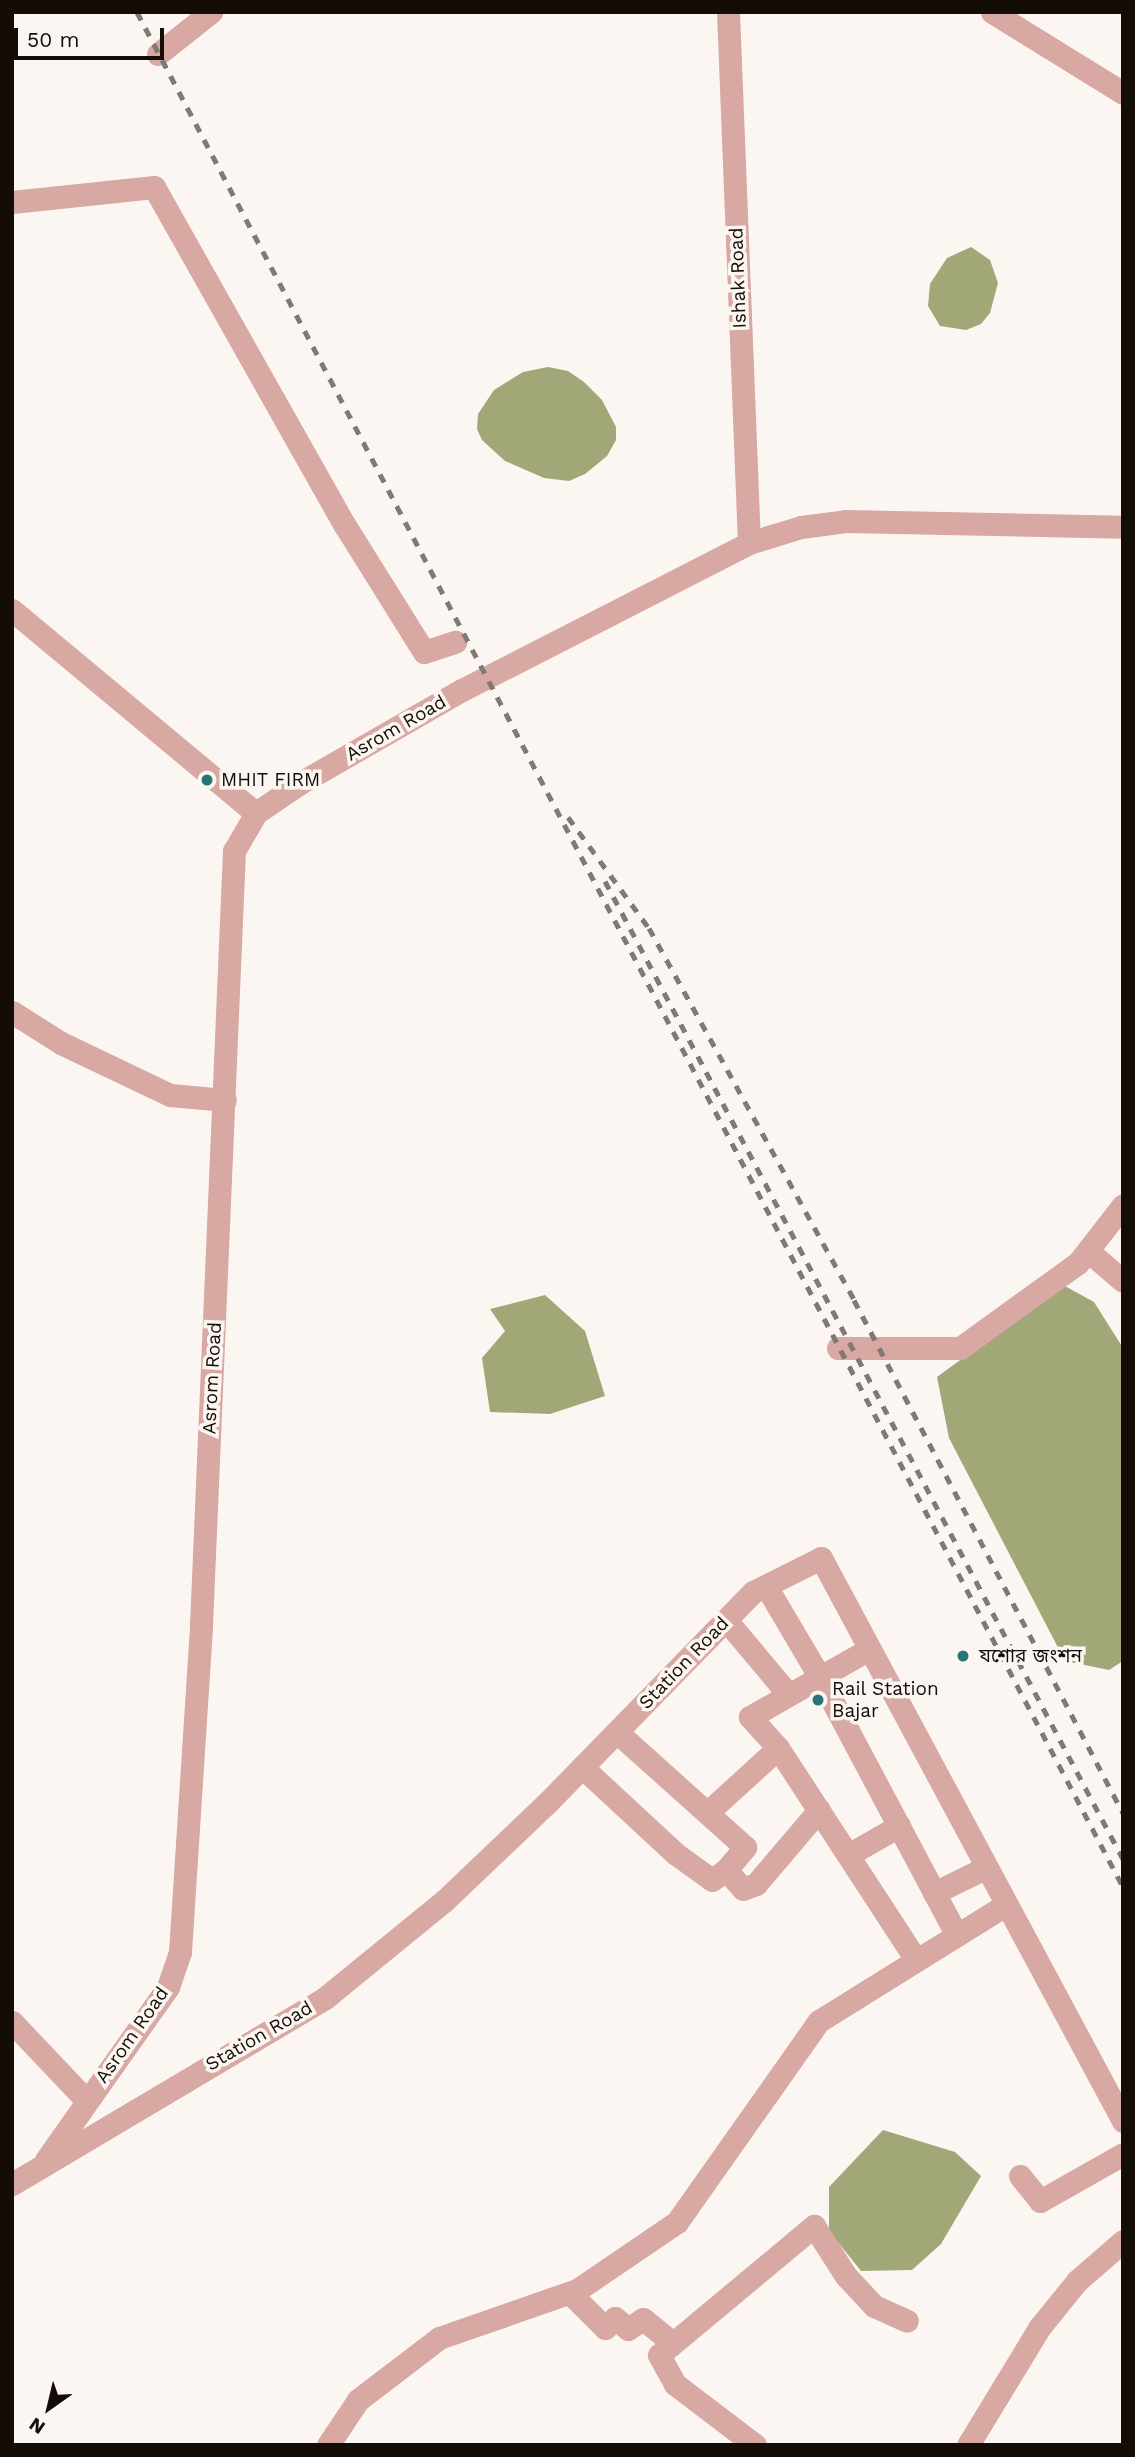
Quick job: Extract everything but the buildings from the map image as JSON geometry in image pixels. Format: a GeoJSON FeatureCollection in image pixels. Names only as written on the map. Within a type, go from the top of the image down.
{"type":"FeatureCollection","features":[{"type":"Feature","properties":{"kind":"street"},"geometry":{"type":"LineString","coordinates":[[158,54],[211,12]]}},
{"type":"Feature","properties":{"kind":"street","name":"Ishak Road"},"geometry":{"type":"LineString","coordinates":[[728,12],[749,543]]}},
{"type":"Feature","properties":{"kind":"street"},"geometry":{"type":"LineString","coordinates":[[992,12],[1123,93]]}},
{"type":"Feature","properties":{"kind":"street"},"geometry":{"type":"LineString","coordinates":[[12,202],[154,187],[344,524],[424,652],[455,642]]}},
{"type":"Feature","properties":{"kind":"street","name":"Asrom Road"},"geometry":{"type":"LineString","coordinates":[[46,2160],[168,1987],[184,1925],[225,1100],[234,851],[256,813],[300,783],[473,683],[749,543],[801,527],[846,521],[1123,527]]}},
{"type":"Feature","properties":{"kind":"street"},"geometry":{"type":"LineString","coordinates":[[12,610],[256,813]]}},
{"type":"Feature","properties":{"kind":"street"},"geometry":{"type":"LineString","coordinates":[[12,1012],[61,1044],[170,1095],[225,1100]]}},
{"type":"Feature","properties":{"kind":"street"},"geometry":{"type":"LineString","coordinates":[[838,1348],[960,1348],[1078,1263],[1123,1205]]}},
{"type":"Feature","properties":{"kind":"street"},"geometry":{"type":"LineString","coordinates":[[1087,1251],[1123,1281]]}},
{"type":"Feature","properties":{"kind":"street","name":"Station Road"},"geometry":{"type":"LineString","coordinates":[[46,2160],[325,1998],[444,1900],[582,1767],[753,1592],[821,1559],[1123,2121]]}},
{"type":"Feature","properties":{"kind":"street"},"geometry":{"type":"LineString","coordinates":[[766,1586],[819,1676],[956,1934]]}},
{"type":"Feature","properties":{"kind":"street"},"geometry":{"type":"LineString","coordinates":[[726,1620],[788,1693]]}},
{"type":"Feature","properties":{"kind":"street"},"geometry":{"type":"LineString","coordinates":[[869,1648],[750,1717],[778,1748],[915,1958]]}},
{"type":"Feature","properties":{"kind":"street"},"geometry":{"type":"LineString","coordinates":[[582,1767],[676,1854],[712,1880],[726,1870],[745,1847],[617,1732]]}},
{"type":"Feature","properties":{"kind":"street"},"geometry":{"type":"LineString","coordinates":[[708,1812],[778,1748]]}},
{"type":"Feature","properties":{"kind":"street"},"geometry":{"type":"LineString","coordinates":[[726,1870],[744,1889],[756,1884],[819,1810]]}},
{"type":"Feature","properties":{"kind":"street"},"geometry":{"type":"LineString","coordinates":[[848,1855],[899,1826]]}},
{"type":"Feature","properties":{"kind":"street"},"geometry":{"type":"LineString","coordinates":[[934,1893],[985,1868]]}},
{"type":"Feature","properties":{"kind":"street"},"geometry":{"type":"LineString","coordinates":[[328,2445],[358,2400],[439,2338],[570,2292],[677,2222],[819,2021],[915,1958],[1005,1905]]}},
{"type":"Feature","properties":{"kind":"street"},"geometry":{"type":"LineString","coordinates":[[12,2022],[86,2100]]}},
{"type":"Feature","properties":{"kind":"street"},"geometry":{"type":"LineString","coordinates":[[1020,2176],[1040,2201],[1123,2154]]}},
{"type":"Feature","properties":{"kind":"street"},"geometry":{"type":"LineString","coordinates":[[12,2185],[46,2160]]}},
{"type":"Feature","properties":{"kind":"street"},"geometry":{"type":"LineString","coordinates":[[755,2445],[675,2384],[659,2355],[814,2225],[846,2276],[874,2306],[907,2320]]}},
{"type":"Feature","properties":{"kind":"street"},"geometry":{"type":"LineString","coordinates":[[968,2445],[1039,2328],[1077,2281],[1123,2241]]}},
{"type":"Feature","properties":{"kind":"street"},"geometry":{"type":"LineString","coordinates":[[570,2292],[606,2328],[615,2318],[628,2329],[643,2319],[673,2343]]}},
{"type":"Feature","properties":{"kind":"shaded area"},"geometry":{"type":"Polygon","coordinates":[[[971,247],[990,260],[998,283],[990,313],[981,324],[966,330],[940,326],[928,306],[930,284],[947,258],[971,247]]]}},
{"type":"Feature","properties":{"kind":"shaded area"},"geometry":{"type":"Polygon","coordinates":[[[548,367],[568,371],[584,382],[602,400],[616,427],[616,440],[607,456],[585,474],[569,481],[544,478],[505,461],[482,440],[477,429],[478,414],[494,390],[523,372],[548,367]]]}},
{"type":"Feature","properties":{"kind":"shaded area"},"geometry":{"type":"Polygon","coordinates":[[[1063,1285],[1094,1302],[1123,1348],[1123,1661],[1109,1670],[1065,1661],[949,1438],[937,1377],[1063,1285]]]}},
{"type":"Feature","properties":{"kind":"shaded area"},"geometry":{"type":"Polygon","coordinates":[[[545,1295],[585,1331],[605,1396],[550,1414],[490,1412],[482,1358],[505,1331],[490,1309],[545,1295]]]}},
{"type":"Feature","properties":{"kind":"shaded area"},"geometry":{"type":"Polygon","coordinates":[[[883,2130],[955,2152],[981,2176],[941,2244],[912,2270],[861,2271],[829,2231],[829,2187],[883,2130]]]}},
{"type":"Feature","properties":{"kind":"railway"},"geometry":{"type":"LineString","coordinates":[[137,12],[1123,1887]]}},
{"type":"Feature","properties":{"kind":"railway"},"geometry":{"type":"LineString","coordinates":[[568,817],[649,928],[854,1300],[1123,1813]]}},
{"type":"Feature","properties":{"kind":"railway"},"geometry":{"type":"LineString","coordinates":[[605,881],[1123,1859]]}},
{"type":"Feature","properties":{"kind":"place","name":"MHIT FIRM"},"geometry":{"type":"Point","coordinates":[207,780]}},
{"type":"Feature","properties":{"kind":"place","name":"যশোর জংশন"},"geometry":{"type":"Point","coordinates":[963,1656]}},
{"type":"Feature","properties":{"kind":"place","name":"Rail Station Bajar"},"geometry":{"type":"Point","coordinates":[818,1700]}}]}
